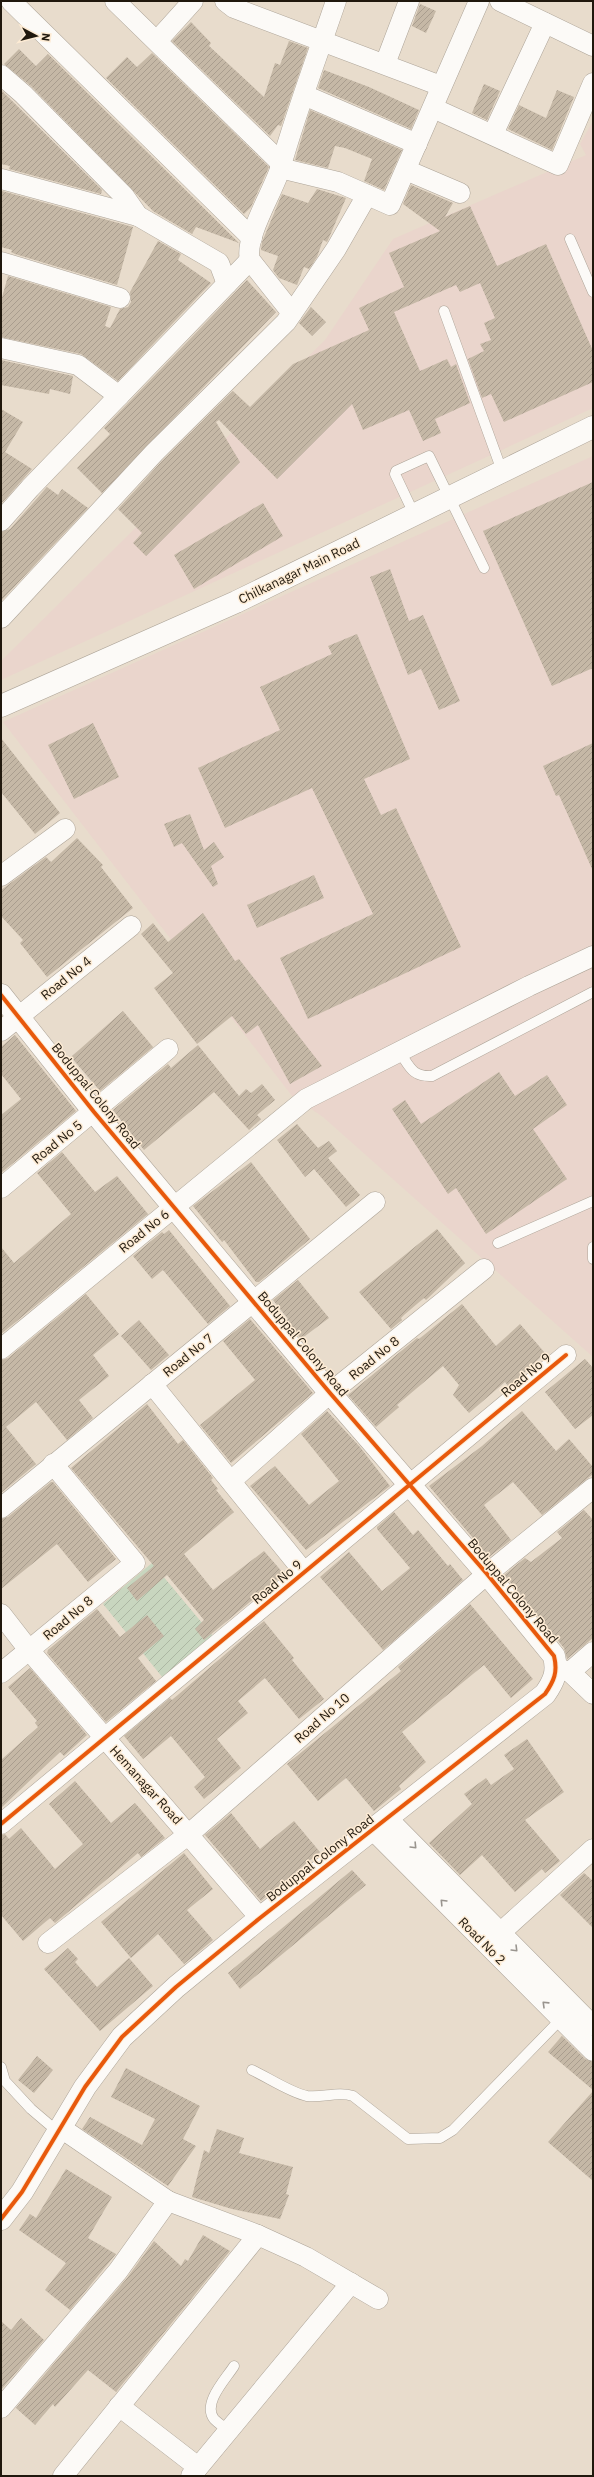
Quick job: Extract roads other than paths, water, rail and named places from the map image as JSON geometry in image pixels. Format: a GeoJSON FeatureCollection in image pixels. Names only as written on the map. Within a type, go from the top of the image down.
{"type":"FeatureCollection","features":[{"type":"Feature","properties":{"kind":"street"},"geometry":{"type":"LineString","coordinates":[[11,1],[252,238]]}},
{"type":"Feature","properties":{"kind":"street"},"geometry":{"type":"LineString","coordinates":[[115,1],[157,41],[280,166],[338,182],[390,205],[441,86],[480,1]]}},
{"type":"Feature","properties":{"kind":"street"},"geometry":{"type":"LineString","coordinates":[[157,41],[193,1]]}},
{"type":"Feature","properties":{"kind":"street"},"geometry":{"type":"LineString","coordinates":[[225,1],[234,8],[323,40],[441,86]]}},
{"type":"Feature","properties":{"kind":"street"},"geometry":{"type":"LineString","coordinates":[[292,312],[250,260],[248,254],[252,238],[280,166],[336,1]]}},
{"type":"Feature","properties":{"kind":"street"},"geometry":{"type":"LineString","coordinates":[[385,64],[409,1]]}},
{"type":"Feature","properties":{"kind":"street"},"geometry":{"type":"LineString","coordinates":[[500,1],[593,46]]}},
{"type":"Feature","properties":{"kind":"street"},"geometry":{"type":"LineString","coordinates":[[493,134],[545,23]]}},
{"type":"Feature","properties":{"kind":"street"},"geometry":{"type":"LineString","coordinates":[[1,75],[24,94],[124,196],[138,216]]}},
{"type":"Feature","properties":{"kind":"street"},"geometry":{"type":"LineString","coordinates":[[432,108],[493,134],[558,165],[593,84]]}},
{"type":"Feature","properties":{"kind":"street"},"geometry":{"type":"LineString","coordinates":[[304,95],[417,144]]}},
{"type":"Feature","properties":{"kind":"street"},"geometry":{"type":"LineString","coordinates":[[406,170],[460,192]]}},
{"type":"Feature","properties":{"kind":"street"},"geometry":{"type":"LineString","coordinates":[[1,179],[138,216],[219,263],[227,284]]}},
{"type":"Feature","properties":{"kind":"street"},"geometry":{"type":"LineString","coordinates":[[1,618],[154,453],[286,322],[336,249],[367,195]]}},
{"type":"Feature","properties":{"kind":"street"},"geometry":{"type":"LineString","coordinates":[[1,521],[30,488],[250,260]]}},
{"type":"Feature","properties":{"kind":"street"},"geometry":{"type":"LineString","coordinates":[[1,262],[120,298]]}},
{"type":"Feature","properties":{"kind":"street"},"geometry":{"type":"LineString","coordinates":[[1,348],[78,365],[119,396]]}},
{"type":"Feature","properties":{"kind":"street","name":"Chilkanagar Main Road"},"geometry":{"type":"LineString","coordinates":[[1,706],[236,602],[593,427]]}},
{"type":"Feature","properties":{"kind":"street"},"geometry":{"type":"LineString","coordinates":[[1,876],[65,829]]}},
{"type":"Feature","properties":{"kind":"street","name":"Road No 4"},"geometry":{"type":"LineString","coordinates":[[1,1031],[131,926]]}},
{"type":"Feature","properties":{"kind":"street","name":"Road No 6"},"geometry":{"type":"LineString","coordinates":[[1,1349],[306,1099],[399,1051],[593,956]]}},
{"type":"Feature","properties":{"kind":"street","name":"Boduppal Colony Road"},"geometry":{"type":"LineString","coordinates":[[1,996],[19,1016],[94,1112],[175,1206],[330,1393],[487,1574],[564,1670],[545,1694],[260,1918],[176,1987],[122,2037],[85,2087],[22,2192],[1,2219]]}},
{"type":"Feature","properties":{"kind":"street","name":"Road No 5"},"geometry":{"type":"LineString","coordinates":[[1,1188],[168,1049]]}},
{"type":"Feature","properties":{"kind":"street","name":"Road No 7"},"geometry":{"type":"LineString","coordinates":[[1,1508],[375,1202]]}},
{"type":"Feature","properties":{"kind":"street","name":"Road No 8"},"geometry":{"type":"LineString","coordinates":[[231,1481],[330,1393],[484,1269]]}},
{"type":"Feature","properties":{"kind":"street","name":"Road No 9"},"geometry":{"type":"LineString","coordinates":[[1,1824],[566,1355]]}},
{"type":"Feature","properties":{"kind":"street"},"geometry":{"type":"LineString","coordinates":[[152,1384],[304,1572]]}},
{"type":"Feature","properties":{"kind":"street","name":"Road No 8"},"geometry":{"type":"LineString","coordinates":[[1,1674],[135,1563],[53,1464]]}},
{"type":"Feature","properties":{"kind":"street","name":"Road No 10"},"geometry":{"type":"LineString","coordinates":[[48,1944],[189,1834],[487,1574],[593,1488]]}},
{"type":"Feature","properties":{"kind":"street","name":"Hemanagar Road"},"geometry":{"type":"LineString","coordinates":[[1,1614],[29,1650],[260,1918]]}},
{"type":"Feature","properties":{"kind":"street"},"geometry":{"type":"LineString","coordinates":[[593,1652],[564,1670],[593,1694]]}},
{"type":"Feature","properties":{"kind":"street"},"geometry":{"type":"LineString","coordinates":[[379,1824],[493,1940],[593,2026]]}},
{"type":"Feature","properties":{"kind":"street"},"geometry":{"type":"LineString","coordinates":[[493,1940],[591,1856]]}},
{"type":"Feature","properties":{"kind":"street","name":"Road No 2"},"geometry":{"type":"LineString","coordinates":[[493,1940],[561,2019],[593,2051]]}},
{"type":"Feature","properties":{"kind":"street"},"geometry":{"type":"LineString","coordinates":[[59,2130],[168,2201],[258,2235],[306,2257],[378,2299]]}},
{"type":"Feature","properties":{"kind":"street"},"geometry":{"type":"LineString","coordinates":[[1,2408],[118,2271],[168,2201]]}},
{"type":"Feature","properties":{"kind":"street"},"geometry":{"type":"LineString","coordinates":[[62,2476],[258,2235]]}},
{"type":"Feature","properties":{"kind":"street"},"geometry":{"type":"LineString","coordinates":[[119,2406],[195,2472],[351,2283]]}},
{"type":"Feature","properties":{"kind":"lane"},"geometry":{"type":"LineString","coordinates":[[570,239],[593,292]]}},
{"type":"Feature","properties":{"kind":"lane"},"geometry":{"type":"LineString","coordinates":[[444,311],[502,472]]}},
{"type":"Feature","properties":{"kind":"lane"},"geometry":{"type":"LineString","coordinates":[[414,514],[395,474],[398,469],[425,457],[432,457],[484,568]]}},
{"type":"Feature","properties":{"kind":"lane"},"geometry":{"type":"LineString","coordinates":[[399,1051],[412,1071],[420,1077],[432,1076],[593,992]]}},
{"type":"Feature","properties":{"kind":"lane"},"geometry":{"type":"LineString","coordinates":[[498,1243],[593,1201]]}},
{"type":"Feature","properties":{"kind":"lane"},"geometry":{"type":"LineString","coordinates":[[593,1247],[593,1259]]}},
{"type":"Feature","properties":{"kind":"lane"},"geometry":{"type":"LineString","coordinates":[[252,2070],[304,2095],[318,2097],[344,2093],[353,2096],[408,2139],[440,2138],[454,2130],[561,2019]]}},
{"type":"Feature","properties":{"kind":"lane"},"geometry":{"type":"LineString","coordinates":[[1,2067],[3,2081],[31,2109],[59,2130]]}},
{"type":"Feature","properties":{"kind":"lane"},"geometry":{"type":"LineString","coordinates":[[228,2431],[213,2418],[211,2410],[212,2400],[234,2366]]}}]}
